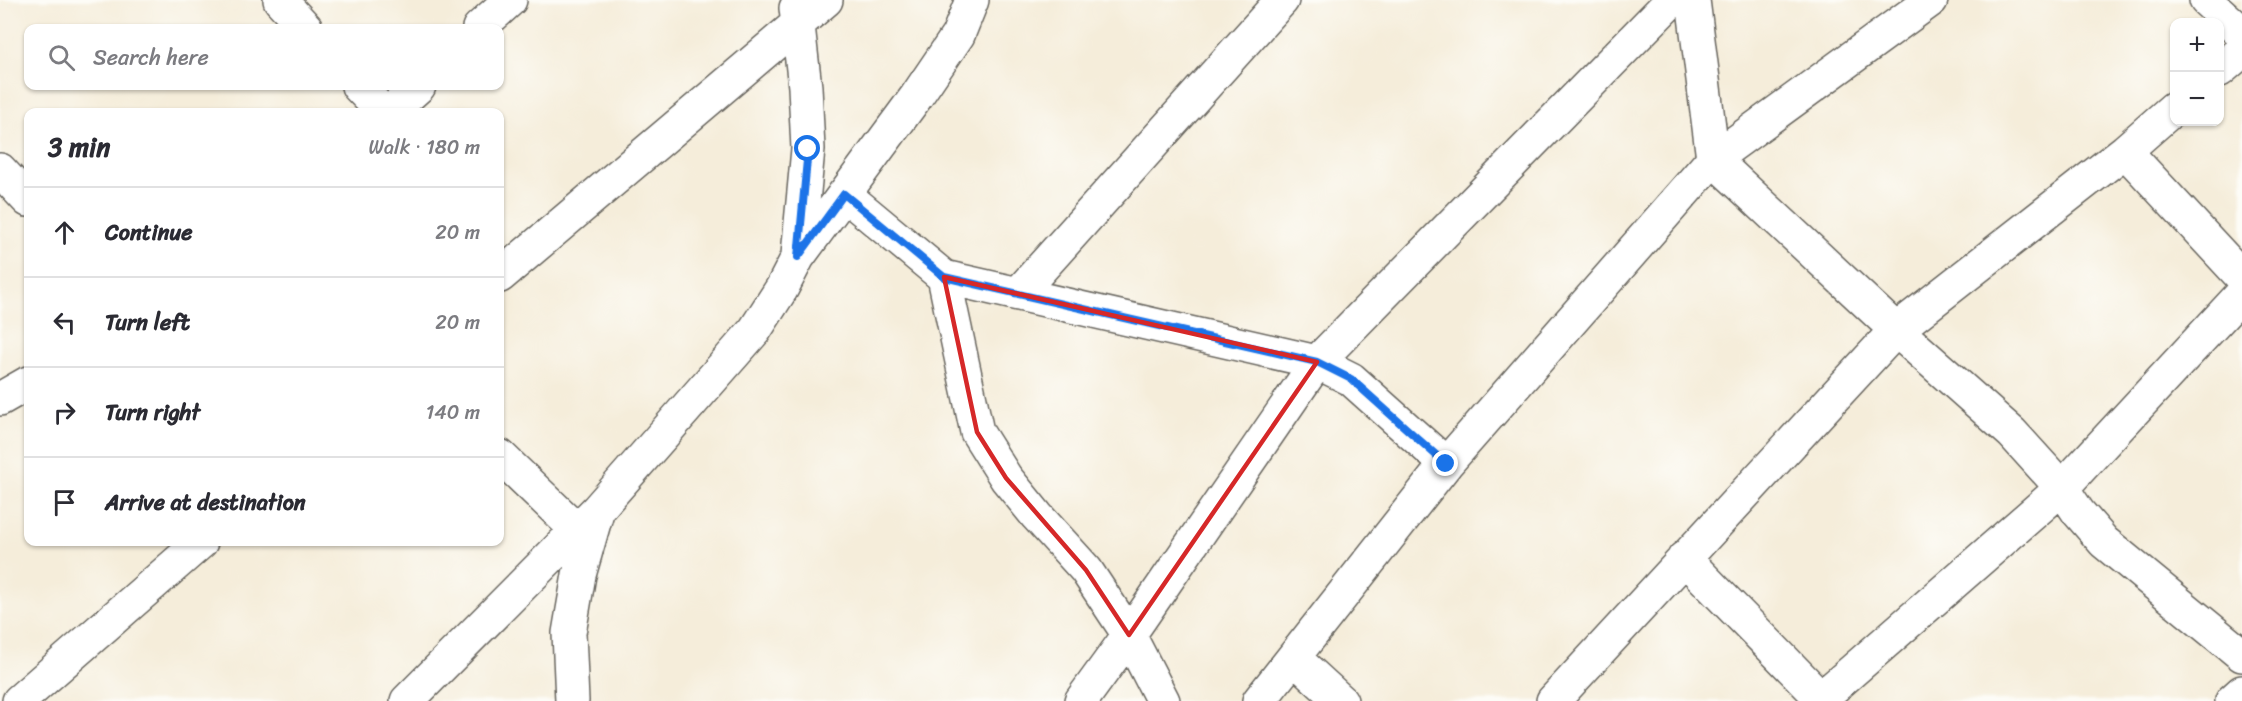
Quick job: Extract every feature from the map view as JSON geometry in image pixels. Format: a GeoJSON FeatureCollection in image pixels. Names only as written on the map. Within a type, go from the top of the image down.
{"type":"FeatureCollection","features":[{"type":"Feature","properties":{"kind":"street"},"geometry":{"type":"LineString","coordinates":[[280,0],[302,24]]}},
{"type":"Feature","properties":{"kind":"street"},"geometry":{"type":"LineString","coordinates":[[483,24],[510,0]]}},
{"type":"Feature","properties":{"kind":"street"},"geometry":{"type":"LineString","coordinates":[[504,272],[796,12],[826,0]]}},
{"type":"Feature","properties":{"kind":"street"},"geometry":{"type":"LineString","coordinates":[[407,701],[587,520],[755,330],[782,288],[798,257],[916,97],[958,35],[972,0]]}},
{"type":"Feature","properties":{"kind":"street"},"geometry":{"type":"LineString","coordinates":[[1018,294],[1282,0]]}},
{"type":"Feature","properties":{"kind":"street"},"geometry":{"type":"LineString","coordinates":[[1081,701],[1130,635],[1317,362],[1672,0]]}},
{"type":"Feature","properties":{"kind":"street"},"geometry":{"type":"LineString","coordinates":[[1693,0],[1713,159],[1896,330],[2012,433],[2062,488],[2078,512],[2104,542],[2242,655]]}},
{"type":"Feature","properties":{"kind":"street"},"geometry":{"type":"LineString","coordinates":[[1258,701],[1446,464],[1713,159],[1931,0]]}},
{"type":"Feature","properties":{"kind":"street"},"geometry":{"type":"LineString","coordinates":[[2206,0],[2242,33]]}},
{"type":"Feature","properties":{"kind":"street"},"geometry":{"type":"LineString","coordinates":[[796,12],[805,87],[808,149],[798,257]]}},
{"type":"Feature","properties":{"kind":"street"},"geometry":{"type":"LineString","coordinates":[[2224,67],[2242,51]]}},
{"type":"Feature","properties":{"kind":"street"},"geometry":{"type":"LineString","coordinates":[[362,90],[379,108]]}},
{"type":"Feature","properties":{"kind":"street"},"geometry":{"type":"LineString","coordinates":[[394,108],[415,90]]}},
{"type":"Feature","properties":{"kind":"street"},"geometry":{"type":"LineString","coordinates":[[1553,701],[1896,330],[2125,151],[2170,112]]}},
{"type":"Feature","properties":{"kind":"street"},"geometry":{"type":"LineString","coordinates":[[2125,151],[2242,277]]}},
{"type":"Feature","properties":{"kind":"street"},"geometry":{"type":"LineString","coordinates":[[0,170],[24,196]]}},
{"type":"Feature","properties":{"kind":"street"},"geometry":{"type":"LineString","coordinates":[[844,194],[944,277],[1317,362],[1351,379],[1446,464]]}},
{"type":"Feature","properties":{"kind":"street"},"geometry":{"type":"LineString","coordinates":[[944,277],[977,432],[1006,478],[1086,570],[1130,635],[1163,701]]}},
{"type":"Feature","properties":{"kind":"street"},"geometry":{"type":"LineString","coordinates":[[1684,558],[1821,700],[2062,488],[2242,294]]}},
{"type":"Feature","properties":{"kind":"street"},"geometry":{"type":"LineString","coordinates":[[0,399],[24,385]]}},
{"type":"Feature","properties":{"kind":"street"},"geometry":{"type":"LineString","coordinates":[[504,459],[587,520]]}},
{"type":"Feature","properties":{"kind":"street"},"geometry":{"type":"LineString","coordinates":[[572,701],[569,633],[587,520]]}},
{"type":"Feature","properties":{"kind":"street"},"geometry":{"type":"LineString","coordinates":[[19,701],[196,546]]}},
{"type":"Feature","properties":{"kind":"street"},"geometry":{"type":"LineString","coordinates":[[1294,658],[1341,701]]}},
{"type":"Feature","properties":{"kind":"street"},"geometry":{"type":"LineString","coordinates":[[2232,701],[2242,692]]}},
{"type":"Feature","properties":{"kind":"highlighted area"},"geometry":{"type":"Polygon","coordinates":[[[944,277],[1018,294],[1317,362],[1129,635],[1086,570],[1006,478],[977,432],[944,277]]]}},
{"type":"Feature","properties":{"kind":"route"},"geometry":{"type":"LineString","coordinates":[[808,149],[798,257],[844,194],[944,277],[1317,362],[1351,379],[1446,464]]}}]}
